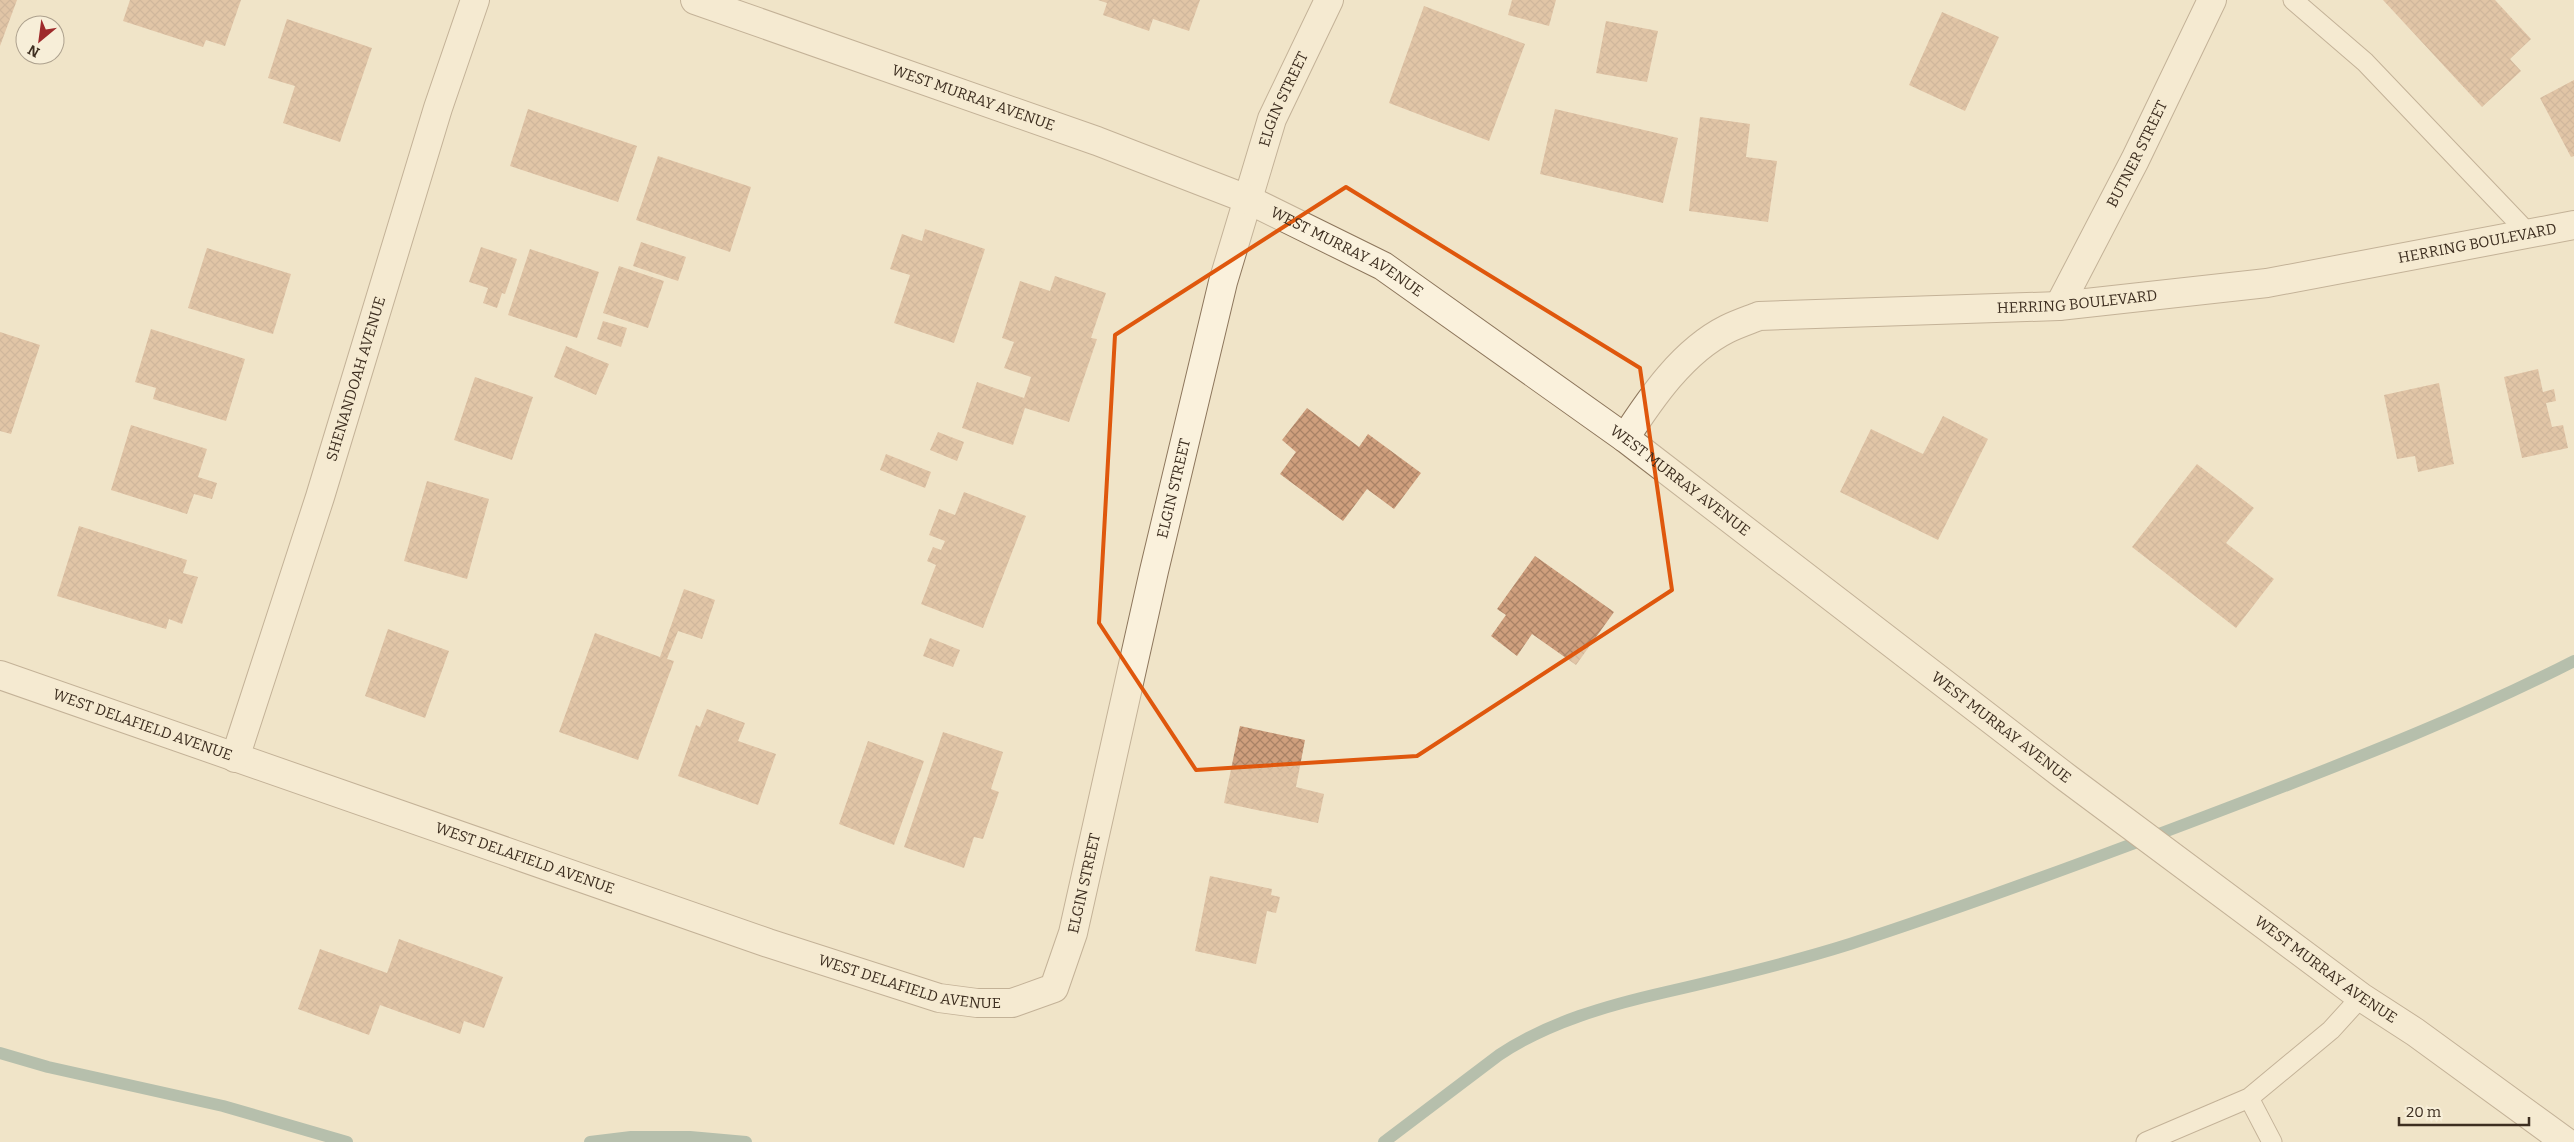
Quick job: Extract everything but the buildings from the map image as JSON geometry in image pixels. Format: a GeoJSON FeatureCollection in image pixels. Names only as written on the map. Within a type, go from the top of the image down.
{"type":"FeatureCollection","features":[{"type":"Feature","properties":{"kind":"street","name":"SHENANDOAH AVENUE"},"geometry":{"type":"LineString","coordinates":[[234,758],[320,497],[438,108],[474,0]]}},
{"type":"Feature","properties":{"kind":"street","name":"WEST MURRAY AVENUE"},"geometry":{"type":"LineString","coordinates":[[695,0],[1097,141],[1247,199],[1383,266],[1625,438],[2067,778],[2361,997],[2415,1032],[2566,1142]]}},
{"type":"Feature","properties":{"kind":"street","name":"ELGIN STREET"},"geometry":{"type":"LineString","coordinates":[[1054,988],[1073,933],[1159,552],[1223,282],[1272,119],[1330,0]]}},
{"type":"Feature","properties":{"kind":"street","name":"BUTNER STREET"},"geometry":{"type":"LineString","coordinates":[[2059,306],[2135,160],[2212,0]]}},
{"type":"Feature","properties":{"kind":"street","name":"HERRING BOULEVARD"},"geometry":{"type":"LineString","coordinates":[[1625,438],[1646,405],[1692,352],[1726,329],[1759,316],[2059,306],[2267,283],[2574,226]]}},
{"type":"Feature","properties":{"kind":"street","name":"WEST DELAFIELD AVENUE"},"geometry":{"type":"LineString","coordinates":[[0,675],[768,943],[939,998],[977,1003],[1012,1003],[1054,988]]}},
{"type":"Feature","properties":{"kind":"lane"},"geometry":{"type":"LineString","coordinates":[[2293,0],[2364,62],[2530,235]]}},
{"type":"Feature","properties":{"kind":"lane"},"geometry":{"type":"LineString","coordinates":[[2146,1142],[2249,1098],[2332,1030],[2361,997]]}},
{"type":"Feature","properties":{"kind":"lane"},"geometry":{"type":"LineString","coordinates":[[2249,1098],[2272,1142]]}},
{"type":"Feature","properties":{"kind":"highlighted area"},"geometry":{"type":"Polygon","coordinates":[[[1346,187],[1640,368],[1672,590],[1417,756],[1196,770],[1099,623],[1115,335],[1346,187]]]}},
{"type":"Feature","properties":{"kind":"waterway"},"geometry":{"type":"LineString","coordinates":[[1384,1142],[1499,1055],[1518,1043],[1558,1024],[1623,1003],[1827,951],[2001,892],[2101,856],[2374,751],[2455,717],[2574,661]]}},
{"type":"Feature","properties":{"kind":"waterway"},"geometry":{"type":"LineString","coordinates":[[0,1053],[48,1067],[223,1106],[347,1142]]}},
{"type":"Feature","properties":{"kind":"waterway"},"geometry":{"type":"LineString","coordinates":[[590,1142],[631,1137],[690,1137],[746,1142]]}}]}
